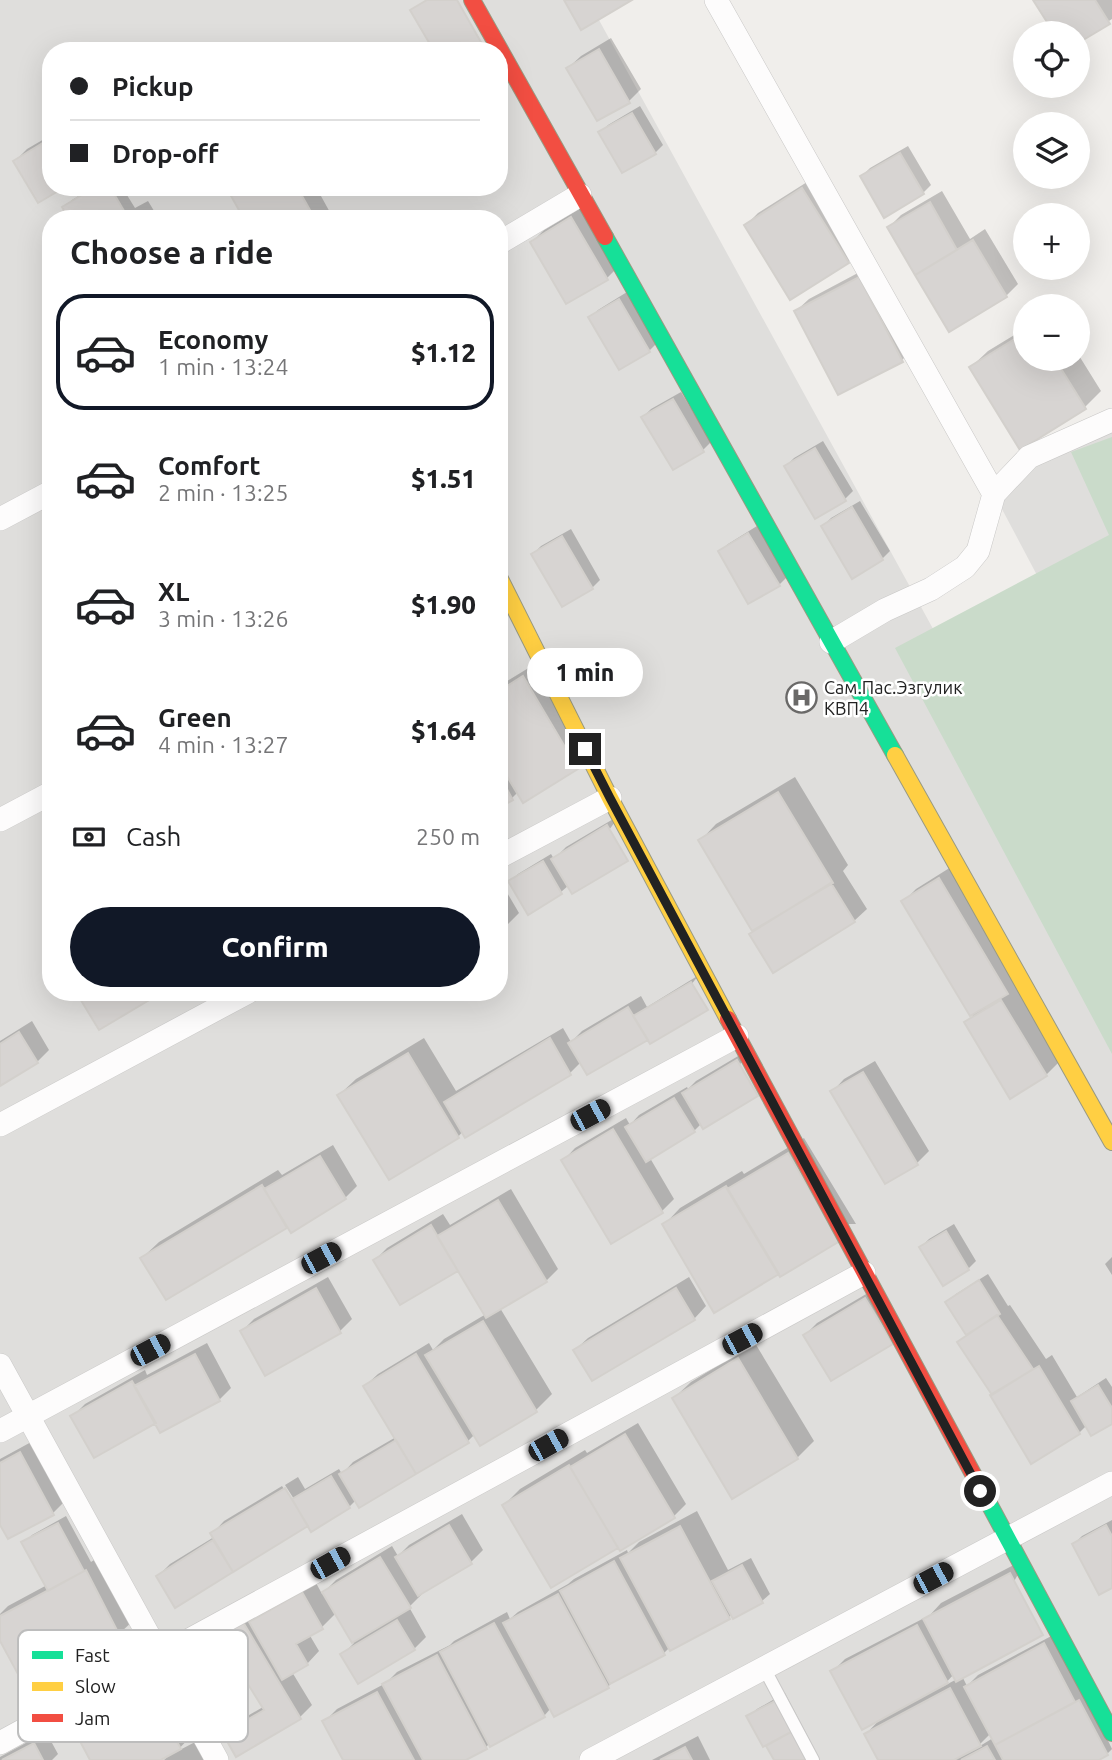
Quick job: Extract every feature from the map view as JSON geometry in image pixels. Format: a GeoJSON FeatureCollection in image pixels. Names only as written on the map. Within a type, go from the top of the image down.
{"type":"FeatureCollection","features":[{"type":"Feature","properties":{"kind":"street"},"geometry":{"type":"LineString","coordinates":[[472,0],[495,42]]}},
{"type":"Feature","properties":{"kind":"street"},"geometry":{"type":"LineString","coordinates":[[716,0],[994,494]]}},
{"type":"Feature","properties":{"kind":"street"},"geometry":{"type":"LineString","coordinates":[[508,65],[1112,1142]]}},
{"type":"Feature","properties":{"kind":"street"},"geometry":{"type":"LineString","coordinates":[[508,238],[580,195]]}},
{"type":"Feature","properties":{"kind":"street"},"geometry":{"type":"LineString","coordinates":[[831,642],[886,610],[931,589],[965,567],[978,551],[994,494],[1029,457],[1112,420]]}},
{"type":"Feature","properties":{"kind":"street"},"geometry":{"type":"LineString","coordinates":[[0,519],[42,497]]}},
{"type":"Feature","properties":{"kind":"street"},"geometry":{"type":"LineString","coordinates":[[508,595],[610,798],[1112,1734]]}},
{"type":"Feature","properties":{"kind":"street"},"geometry":{"type":"LineString","coordinates":[[0,820],[42,798]]}},
{"type":"Feature","properties":{"kind":"street"},"geometry":{"type":"LineString","coordinates":[[508,853],[610,798]]}},
{"type":"Feature","properties":{"kind":"street"},"geometry":{"type":"LineString","coordinates":[[0,1125],[231,1001]]}},
{"type":"Feature","properties":{"kind":"street"},"geometry":{"type":"LineString","coordinates":[[0,1431],[737,1036]]}},
{"type":"Feature","properties":{"kind":"street"},"geometry":{"type":"LineString","coordinates":[[207,1630],[864,1273]]}},
{"type":"Feature","properties":{"kind":"street"},"geometry":{"type":"LineString","coordinates":[[0,1365],[145,1630]]}},
{"type":"Feature","properties":{"kind":"street"},"geometry":{"type":"LineString","coordinates":[[591,1760],[1112,1483]]}},
{"type":"Feature","properties":{"kind":"street"},"geometry":{"type":"LineString","coordinates":[[0,1744],[18,1734]]}},
{"type":"Feature","properties":{"kind":"street"},"geometry":{"type":"LineString","coordinates":[[207,1742],[217,1760]]}},
{"type":"Feature","properties":{"kind":"lane"},"geometry":{"type":"LineString","coordinates":[[764,1668],[813,1760]]}},
{"type":"Feature","properties":{"kind":"shaded area"},"geometry":{"type":"Polygon","coordinates":[[[0,0],[588,0],[1112,955],[1112,1760],[0,1760],[0,0]]]}},
{"type":"Feature","properties":{"kind":"shaded area"},"geometry":{"type":"Polygon","coordinates":[[[1112,420],[1112,717],[994,494],[1029,457],[1112,420]]]}},
{"type":"Feature","properties":{"kind":"green space"},"geometry":{"type":"Polygon","coordinates":[[[1112,437],[1112,1054],[895,648],[1109,535],[1071,452],[1112,437]]]}},
{"type":"Feature","properties":{"kind":"building"},"geometry":{"type":"Polygon","coordinates":[[[427,0],[457,0],[481,42],[429,42],[410,10],[427,0]]]}},
{"type":"Feature","properties":{"kind":"building"},"geometry":{"type":"Polygon","coordinates":[[[564,0],[632,0],[581,30],[564,0]]]}},
{"type":"Feature","properties":{"kind":"building"},"geometry":{"type":"Polygon","coordinates":[[[1033,0],[1095,0],[1110,24],[1090,36],[1090,21],[1046,21],[1033,0]]]}},
{"type":"Feature","properties":{"kind":"building"},"geometry":{"type":"Polygon","coordinates":[[[599,49],[630,103],[597,121],[566,68],[599,49]]]}},
{"type":"Feature","properties":{"kind":"building"},"geometry":{"type":"Polygon","coordinates":[[[632,113],[656,154],[622,173],[598,132],[632,113]]]}},
{"type":"Feature","properties":{"kind":"building"},"geometry":{"type":"Polygon","coordinates":[[[42,143],[42,196],[50,196],[38,203],[13,161],[42,143]]]}},
{"type":"Feature","properties":{"kind":"building"},"geometry":{"type":"Polygon","coordinates":[[[900,153],[924,194],[884,218],[860,176],[900,153]]]}},
{"type":"Feature","properties":{"kind":"building"},"geometry":{"type":"Polygon","coordinates":[[[802,188],[849,263],[790,300],[744,225],[802,188]]]}},
{"type":"Feature","properties":{"kind":"building"},"geometry":{"type":"Polygon","coordinates":[[[80,196],[115,196],[123,210],[64,210],[62,207],[80,196]]]}},
{"type":"Feature","properties":{"kind":"building"},"geometry":{"type":"Polygon","coordinates":[[[231,196],[302,196],[310,210],[239,210],[231,196]]]}},
{"type":"Feature","properties":{"kind":"building"},"geometry":{"type":"Polygon","coordinates":[[[930,202],[957,250],[915,275],[887,227],[930,202]]]}},
{"type":"Feature","properties":{"kind":"building"},"geometry":{"type":"Polygon","coordinates":[[[571,217],[608,280],[566,304],[530,242],[571,217]]]}},
{"type":"Feature","properties":{"kind":"building"},"geometry":{"type":"Polygon","coordinates":[[[973,240],[1007,297],[949,332],[915,275],[973,240]]]}},
{"type":"Feature","properties":{"kind":"building"},"geometry":{"type":"Polygon","coordinates":[[[859,277],[903,362],[838,395],[794,311],[859,277]]]}},
{"type":"Feature","properties":{"kind":"building"},"geometry":{"type":"Polygon","coordinates":[[[619,299],[650,352],[619,370],[588,317],[619,299]]]}},
{"type":"Feature","properties":{"kind":"building"},"geometry":{"type":"Polygon","coordinates":[[[1013,340],[1013,371],[1062,371],[1086,409],[1020,450],[969,367],[1013,340]]]}},
{"type":"Feature","properties":{"kind":"building"},"geometry":{"type":"Polygon","coordinates":[[[673,399],[704,452],[673,470],[641,417],[673,399]]]}},
{"type":"Feature","properties":{"kind":"building"},"geometry":{"type":"Polygon","coordinates":[[[815,448],[846,501],[815,519],[784,466],[815,448]]]}},
{"type":"Feature","properties":{"kind":"building"},"geometry":{"type":"Polygon","coordinates":[[[852,507],[883,560],[852,579],[821,526],[852,507]]]}},
{"type":"Feature","properties":{"kind":"building"},"geometry":{"type":"Polygon","coordinates":[[[748,533],[780,586],[748,604],[718,551],[748,533]]]}},
{"type":"Feature","properties":{"kind":"building"},"geometry":{"type":"Polygon","coordinates":[[[562,536],[593,589],[562,607],[531,554],[562,536]]]}},
{"type":"Feature","properties":{"kind":"building"},"geometry":{"type":"Polygon","coordinates":[[[523,676],[578,769],[523,803],[508,778],[508,685],[523,676]]]}},
{"type":"Feature","properties":{"kind":"building"},"geometry":{"type":"Polygon","coordinates":[[[778,792],[833,883],[752,931],[698,840],[778,792]]]}},
{"type":"Feature","properties":{"kind":"building"},"geometry":{"type":"Polygon","coordinates":[[[607,825],[628,861],[572,894],[551,859],[607,825]]]}},
{"type":"Feature","properties":{"kind":"building"},"geometry":{"type":"Polygon","coordinates":[[[543,861],[562,894],[528,915],[508,881],[543,861]]]}},
{"type":"Feature","properties":{"kind":"building"},"geometry":{"type":"Polygon","coordinates":[[[939,878],[1008,994],[970,1016],[901,901],[939,878]]]}},
{"type":"Feature","properties":{"kind":"building"},"geometry":{"type":"Polygon","coordinates":[[[831,883],[855,922],[773,973],[749,934],[831,883]]]}},
{"type":"Feature","properties":{"kind":"building"},"geometry":{"type":"Polygon","coordinates":[[[691,982],[708,1010],[650,1044],[633,1016],[691,982]]]}},
{"type":"Feature","properties":{"kind":"building"},"geometry":{"type":"Polygon","coordinates":[[[1001,1000],[1047,1076],[1010,1099],[964,1022],[1001,1000]]]}},
{"type":"Feature","properties":{"kind":"building"},"geometry":{"type":"Polygon","coordinates":[[[81,1001],[148,1001],[99,1030],[81,1001]]]}},
{"type":"Feature","properties":{"kind":"building"},"geometry":{"type":"Polygon","coordinates":[[[628,1007],[648,1040],[587,1075],[568,1043],[628,1007]]]}},
{"type":"Feature","properties":{"kind":"building"},"geometry":{"type":"Polygon","coordinates":[[[19,1032],[38,1063],[0,1086],[0,1044],[19,1032]]]}},
{"type":"Feature","properties":{"kind":"building"},"geometry":{"type":"Polygon","coordinates":[[[550,1038],[571,1075],[465,1138],[444,1102],[550,1038]]]}},
{"type":"Feature","properties":{"kind":"building"},"geometry":{"type":"Polygon","coordinates":[[[408,1053],[459,1138],[389,1180],[337,1095],[408,1053]]]}},
{"type":"Feature","properties":{"kind":"building"},"geometry":{"type":"Polygon","coordinates":[[[737,1060],[758,1096],[703,1129],[682,1093],[737,1060]]]}},
{"type":"Feature","properties":{"kind":"building"},"geometry":{"type":"Polygon","coordinates":[[[863,1072],[918,1165],[885,1184],[830,1091],[863,1072]]]}},
{"type":"Feature","properties":{"kind":"building"},"geometry":{"type":"Polygon","coordinates":[[[674,1098],[695,1132],[646,1162],[625,1127],[674,1098]]]}},
{"type":"Feature","properties":{"kind":"building"},"geometry":{"type":"Polygon","coordinates":[[[613,1129],[663,1213],[611,1244],[561,1160],[613,1129]]]}},
{"type":"Feature","properties":{"kind":"building"},"geometry":{"type":"Polygon","coordinates":[[[788,1153],[840,1241],[780,1277],[727,1189],[788,1153]]]}},
{"type":"Feature","properties":{"kind":"building"},"geometry":{"type":"Polygon","coordinates":[[[320,1156],[346,1199],[291,1233],[264,1189],[320,1156]]]}},
{"type":"Feature","properties":{"kind":"building"},"geometry":{"type":"Polygon","coordinates":[[[262,1185],[287,1228],[166,1300],[140,1258],[262,1185]]]}},
{"type":"Feature","properties":{"kind":"building"},"geometry":{"type":"Polygon","coordinates":[[[726,1186],[779,1274],[714,1313],[662,1224],[726,1186]]]}},
{"type":"Feature","properties":{"kind":"building"},"geometry":{"type":"Polygon","coordinates":[[[498,1200],[547,1282],[486,1318],[437,1236],[498,1200]]]}},
{"type":"Feature","properties":{"kind":"building"},"geometry":{"type":"Polygon","coordinates":[[[431,1225],[458,1271],[400,1305],[373,1260],[431,1225]]]}},
{"type":"Feature","properties":{"kind":"building"},"geometry":{"type":"Polygon","coordinates":[[[946,1231],[969,1270],[943,1286],[919,1247],[946,1231]]]}},
{"type":"Feature","properties":{"kind":"building"},"geometry":{"type":"Polygon","coordinates":[[[979,1280],[1000,1314],[966,1335],[945,1302],[979,1280]]]}},
{"type":"Feature","properties":{"kind":"building"},"geometry":{"type":"Polygon","coordinates":[[[316,1288],[341,1333],[265,1376],[240,1331],[316,1288]]]}},
{"type":"Feature","properties":{"kind":"building"},"geometry":{"type":"Polygon","coordinates":[[[676,1288],[695,1320],[592,1381],[573,1350],[676,1288]]]}},
{"type":"Feature","properties":{"kind":"building"},"geometry":{"type":"Polygon","coordinates":[[[865,1298],[893,1344],[831,1381],[803,1335],[865,1298]]]}},
{"type":"Feature","properties":{"kind":"building"},"geometry":{"type":"Polygon","coordinates":[[[997,1315],[1033,1369],[992,1395],[957,1342],[997,1315]]]}},
{"type":"Feature","properties":{"kind":"building"},"geometry":{"type":"Polygon","coordinates":[[[483,1321],[537,1412],[480,1446],[425,1355],[483,1321]]]}},
{"type":"Feature","properties":{"kind":"building"},"geometry":{"type":"Polygon","coordinates":[[[195,1354],[220,1401],[160,1433],[134,1386],[195,1354]]]}},
{"type":"Feature","properties":{"kind":"building"},"geometry":{"type":"Polygon","coordinates":[[[416,1354],[469,1443],[416,1474],[363,1386],[416,1354]]]}},
{"type":"Feature","properties":{"kind":"building"},"geometry":{"type":"Polygon","coordinates":[[[738,1358],[798,1459],[732,1499],[672,1398],[738,1358]]]}},
{"type":"Feature","properties":{"kind":"building"},"geometry":{"type":"Polygon","coordinates":[[[1039,1366],[1080,1434],[1031,1464],[990,1395],[1039,1366]]]}},
{"type":"Feature","properties":{"kind":"building"},"geometry":{"type":"Polygon","coordinates":[[[132,1381],[156,1423],[94,1458],[70,1416],[132,1381]]]}},
{"type":"Feature","properties":{"kind":"building"},"geometry":{"type":"Polygon","coordinates":[[[1098,1385],[1112,1408],[1112,1424],[1091,1436],[1071,1401],[1098,1385]]]}},
{"type":"Feature","properties":{"kind":"building"},"geometry":{"type":"Polygon","coordinates":[[[625,1434],[675,1518],[620,1551],[570,1467],[625,1434]]]}},
{"type":"Feature","properties":{"kind":"building"},"geometry":{"type":"Polygon","coordinates":[[[396,1440],[416,1474],[359,1508],[339,1474],[396,1440]]]}},
{"type":"Feature","properties":{"kind":"building"},"geometry":{"type":"Polygon","coordinates":[[[20,1452],[54,1515],[8,1539],[0,1525],[0,1463],[20,1452]]]}},
{"type":"Feature","properties":{"kind":"building"},"geometry":{"type":"Polygon","coordinates":[[[569,1465],[618,1548],[551,1588],[502,1505],[569,1465]]]}},
{"type":"Feature","properties":{"kind":"building"},"geometry":{"type":"Polygon","coordinates":[[[331,1476],[350,1508],[311,1532],[292,1499],[331,1476]]]}},
{"type":"Feature","properties":{"kind":"building"},"geometry":{"type":"Polygon","coordinates":[[[285,1488],[308,1526],[233,1572],[210,1533],[285,1488]]]}},
{"type":"Feature","properties":{"kind":"building"},"geometry":{"type":"Polygon","coordinates":[[[58,1523],[84,1571],[48,1591],[21,1542],[58,1523]]]}},
{"type":"Feature","properties":{"kind":"building"},"geometry":{"type":"Polygon","coordinates":[[[449,1525],[472,1564],[418,1596],[395,1557],[449,1525]]]}},
{"type":"Feature","properties":{"kind":"building"},"geometry":{"type":"Polygon","coordinates":[[[1106,1525],[1112,1536],[1112,1588],[1099,1595],[1072,1544],[1106,1525]]]}},
{"type":"Feature","properties":{"kind":"building"},"geometry":{"type":"Polygon","coordinates":[[[680,1526],[730,1619],[670,1651],[620,1558],[680,1526]]]}},
{"type":"Feature","properties":{"kind":"building"},"geometry":{"type":"Polygon","coordinates":[[[213,1540],[233,1572],[175,1608],[156,1576],[213,1540]]]}},
{"type":"Feature","properties":{"kind":"building"},"geometry":{"type":"Polygon","coordinates":[[[380,1557],[411,1608],[352,1643],[322,1592],[380,1557]]]}},
{"type":"Feature","properties":{"kind":"building"},"geometry":{"type":"Polygon","coordinates":[[[614,1561],[665,1655],[610,1684],[560,1591],[614,1561]]]}},
{"type":"Feature","properties":{"kind":"building"},"geometry":{"type":"Polygon","coordinates":[[[742,1565],[763,1603],[733,1619],[712,1581],[742,1565]]]}},
{"type":"Feature","properties":{"kind":"building"},"geometry":{"type":"Polygon","coordinates":[[[86,1570],[117,1630],[18,1630],[18,1674],[0,1641],[0,1616],[86,1570]]]}},
{"type":"Feature","properties":{"kind":"building"},"geometry":{"type":"Polygon","coordinates":[[[1010,1573],[1043,1635],[956,1682],[923,1619],[1010,1573]]]}},
{"type":"Feature","properties":{"kind":"building"},"geometry":{"type":"Polygon","coordinates":[[[302,1592],[323,1629],[296,1644],[308,1665],[282,1680],[249,1622],[302,1592]]]}},
{"type":"Feature","properties":{"kind":"building"},"geometry":{"type":"Polygon","coordinates":[[[558,1594],[609,1688],[554,1717],[503,1623],[558,1594]]]}},
{"type":"Feature","properties":{"kind":"building"},"geometry":{"type":"Polygon","coordinates":[[[397,1620],[415,1650],[358,1684],[340,1654],[397,1620]]]}},
{"type":"Feature","properties":{"kind":"building"},"geometry":{"type":"Polygon","coordinates":[[[243,1622],[248,1630],[230,1630],[243,1622]]]}},
{"type":"Feature","properties":{"kind":"building"},"geometry":{"type":"Polygon","coordinates":[[[494,1623],[545,1717],[490,1747],[440,1652],[494,1623]]]}},
{"type":"Feature","properties":{"kind":"building"},"geometry":{"type":"Polygon","coordinates":[[[917,1625],[948,1683],[862,1730],[830,1671],[917,1625]]]}},
{"type":"Feature","properties":{"kind":"building"},"geometry":{"type":"Polygon","coordinates":[[[248,1630],[301,1719],[236,1757],[228,1742],[248,1742],[248,1719],[264,1710],[248,1684],[248,1630]]]}},
{"type":"Feature","properties":{"kind":"building"},"geometry":{"type":"Polygon","coordinates":[[[1044,1643],[1075,1702],[995,1745],[964,1687],[1044,1643]]]}},
{"type":"Feature","properties":{"kind":"building"},"geometry":{"type":"Polygon","coordinates":[[[437,1655],[487,1749],[466,1760],[423,1760],[382,1684],[437,1655]]]}},
{"type":"Feature","properties":{"kind":"building"},"geometry":{"type":"Polygon","coordinates":[[[950,1688],[981,1746],[954,1760],[878,1760],[864,1734],[950,1688]]]}},
{"type":"Feature","properties":{"kind":"building"},"geometry":{"type":"Polygon","coordinates":[[[377,1692],[414,1760],[343,1760],[322,1721],[377,1692]]]}},
{"type":"Feature","properties":{"kind":"building"},"geometry":{"type":"Polygon","coordinates":[[[777,1700],[793,1731],[763,1747],[746,1716],[777,1700]]]}},
{"type":"Feature","properties":{"kind":"building"},"geometry":{"type":"Polygon","coordinates":[[[1079,1700],[1108,1755],[1099,1760],[1003,1760],[995,1745],[1079,1700]]]}},
{"type":"Feature","properties":{"kind":"building"},"geometry":{"type":"Polygon","coordinates":[[[793,1731],[807,1760],[774,1760],[766,1746],[793,1731]]]}},
{"type":"Feature","properties":{"kind":"building"},"geometry":{"type":"Polygon","coordinates":[[[80,1742],[177,1742],[181,1749],[161,1760],[90,1760],[80,1742]]]}},
{"type":"Feature","properties":{"kind":"building"},"geometry":{"type":"Polygon","coordinates":[[[34,1743],[43,1760],[2,1760],[34,1743]]]}},
{"type":"Feature","properties":{"kind":"building"},"geometry":{"type":"Polygon","coordinates":[[[987,1746],[995,1760],[961,1760],[987,1746]]]}},
{"type":"Feature","properties":{"kind":"building"},"geometry":{"type":"Polygon","coordinates":[[[685,1747],[692,1760],[660,1760],[685,1747]]]}},
{"type":"Feature","properties":{"kind":"traffic: fast"},"geometry":{"type":"LineString","coordinates":[[605,237],[895,755]]}},
{"type":"Feature","properties":{"kind":"traffic: fast"},"geometry":{"type":"LineString","coordinates":[[980,1487],[1112,1733]]}},
{"type":"Feature","properties":{"kind":"traffic: slow"},"geometry":{"type":"LineString","coordinates":[[508,595],[610,798],[728,1019]]}},
{"type":"Feature","properties":{"kind":"traffic: slow"},"geometry":{"type":"LineString","coordinates":[[895,755],[1112,1142]]}},
{"type":"Feature","properties":{"kind":"traffic: jam"},"geometry":{"type":"LineString","coordinates":[[472,0],[496,42]]}},
{"type":"Feature","properties":{"kind":"traffic: jam"},"geometry":{"type":"LineString","coordinates":[[508,64],[605,237]]}},
{"type":"Feature","properties":{"kind":"traffic: jam"},"geometry":{"type":"LineString","coordinates":[[728,1019],[980,1487]]}},
{"type":"Feature","properties":{"kind":"place","name":"Сам.Пас.Эзгулик КВП4"},"geometry":{"type":"Point","coordinates":[801,698]}},
{"type":"Feature","properties":{"kind":"route"},"geometry":{"type":"LineString","coordinates":[[585,749],[980,1491]]}}]}
